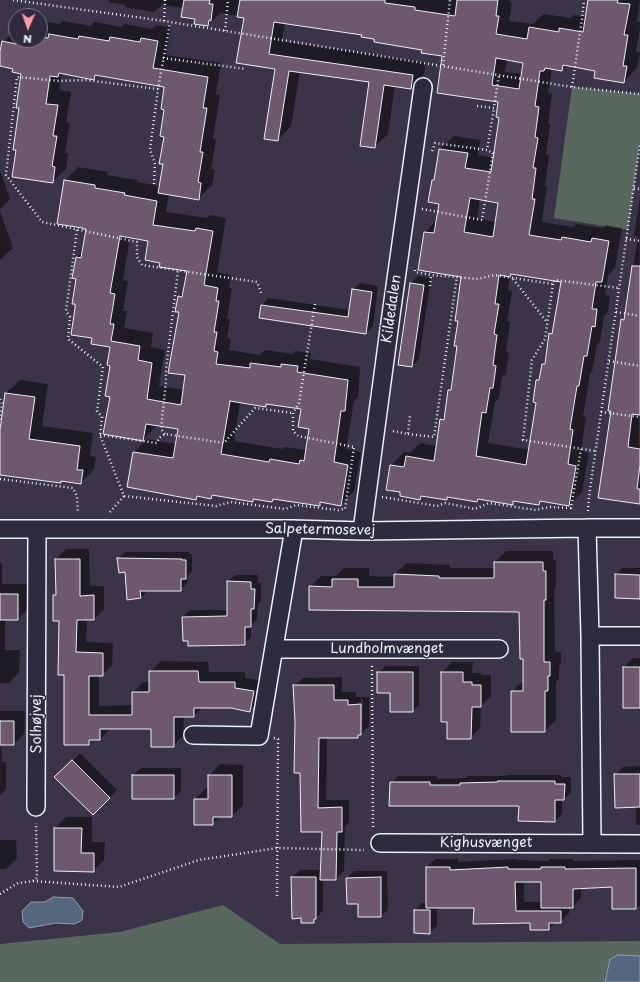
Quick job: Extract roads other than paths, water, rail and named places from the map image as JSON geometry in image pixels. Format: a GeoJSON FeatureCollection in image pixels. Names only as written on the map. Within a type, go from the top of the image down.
{"type":"FeatureCollection","features":[{"type":"Feature","properties":{"kind":"street","name":"Kildedalen"},"geometry":{"type":"LineString","coordinates":[[362,531],[423,87]]}},
{"type":"Feature","properties":{"kind":"street"},"geometry":{"type":"LineString","coordinates":[[587,528],[590,636],[592,844]]}},
{"type":"Feature","properties":{"kind":"street","name":"Salpetermosevej"},"geometry":{"type":"LineString","coordinates":[[0,529],[294,529],[362,531],[640,528]]}},
{"type":"Feature","properties":{"kind":"street","name":"Solhøjvej"},"geometry":{"type":"LineString","coordinates":[[36,807],[37,529]]}},
{"type":"Feature","properties":{"kind":"street"},"geometry":{"type":"LineString","coordinates":[[193,736],[259,736],[275,649],[294,529]]}},
{"type":"Feature","properties":{"kind":"street"},"geometry":{"type":"LineString","coordinates":[[590,636],[640,636]]}},
{"type":"Feature","properties":{"kind":"street","name":"Lundholmvænget"},"geometry":{"type":"LineString","coordinates":[[275,649],[499,649]]}},
{"type":"Feature","properties":{"kind":"street","name":"Kighusvænget"},"geometry":{"type":"LineString","coordinates":[[380,843],[640,844]]}},
{"type":"Feature","properties":{"kind":"water"},"geometry":{"type":"Polygon","coordinates":[[[53,897],[73,898],[83,911],[82,920],[75,924],[56,923],[29,928],[23,922],[22,911],[31,902],[45,902],[53,897]]]}},
{"type":"Feature","properties":{"kind":"water"},"geometry":{"type":"Polygon","coordinates":[[[618,955],[640,956],[640,982],[605,982],[610,959],[618,955]]]}}]}
